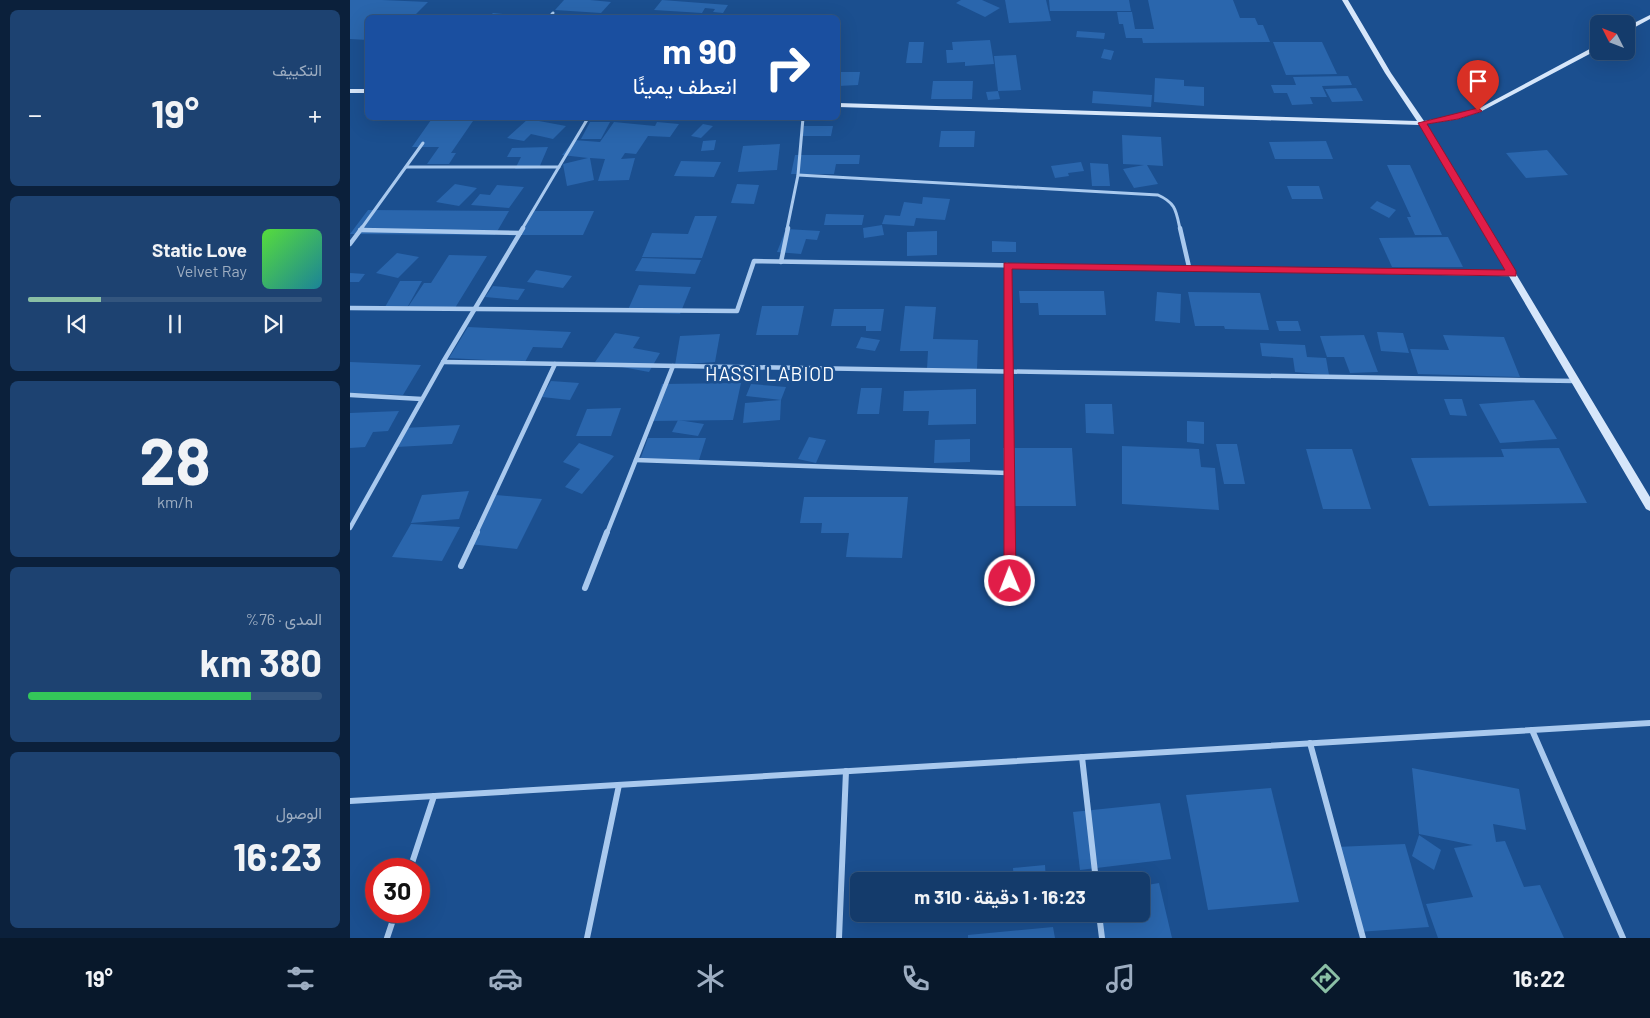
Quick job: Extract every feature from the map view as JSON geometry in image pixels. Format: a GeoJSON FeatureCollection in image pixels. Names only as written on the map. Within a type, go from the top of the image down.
{"type":"FeatureCollection","features":[{"type":"Feature","properties":{"kind":"main road"},"geometry":{"type":"LineString","coordinates":[[1345,0],[1388,73],[1422,123],[1650,506]]}},
{"type":"Feature","properties":{"kind":"main road"},"geometry":{"type":"LineString","coordinates":[[1635,25],[1650,17]]}},
{"type":"Feature","properties":{"kind":"main road"},"geometry":{"type":"LineString","coordinates":[[840,105],[1422,123],[1458,117],[1478,111],[1590,51]]}},
{"type":"Feature","properties":{"kind":"main road"},"geometry":{"type":"LineString","coordinates":[[350,91],[365,91]]}},
{"type":"Feature","properties":{"kind":"street"},"geometry":{"type":"LineString","coordinates":[[350,528],[443,362],[587,120]]}},
{"type":"Feature","properties":{"kind":"street"},"geometry":{"type":"LineString","coordinates":[[780,262],[798,176],[803,120]]}},
{"type":"Feature","properties":{"kind":"street"},"geometry":{"type":"LineString","coordinates":[[350,244],[423,143]]}},
{"type":"Feature","properties":{"kind":"street"},"geometry":{"type":"LineString","coordinates":[[406,167],[558,167]]}},
{"type":"Feature","properties":{"kind":"street"},"geometry":{"type":"LineString","coordinates":[[798,176],[1158,196],[1169,200],[1176,210],[1190,267]]}},
{"type":"Feature","properties":{"kind":"street"},"geometry":{"type":"LineString","coordinates":[[360,230],[520,233]]}},
{"type":"Feature","properties":{"kind":"street"},"geometry":{"type":"LineString","coordinates":[[350,308],[737,311],[754,261],[1512,274]]}},
{"type":"Feature","properties":{"kind":"street"},"geometry":{"type":"LineString","coordinates":[[1007,265],[1010,581]]}},
{"type":"Feature","properties":{"kind":"street"},"geometry":{"type":"LineString","coordinates":[[443,362],[1576,380]]}},
{"type":"Feature","properties":{"kind":"street"},"geometry":{"type":"LineString","coordinates":[[461,566],[555,364]]}},
{"type":"Feature","properties":{"kind":"street"},"geometry":{"type":"LineString","coordinates":[[585,588],[673,366]]}},
{"type":"Feature","properties":{"kind":"street"},"geometry":{"type":"LineString","coordinates":[[350,394],[422,399]]}},
{"type":"Feature","properties":{"kind":"street"},"geometry":{"type":"LineString","coordinates":[[636,460],[1008,473]]}},
{"type":"Feature","properties":{"kind":"street"},"geometry":{"type":"LineString","coordinates":[[350,801],[1650,723]]}},
{"type":"Feature","properties":{"kind":"street"},"geometry":{"type":"LineString","coordinates":[[1532,730],[1623,938]]}},
{"type":"Feature","properties":{"kind":"street"},"geometry":{"type":"LineString","coordinates":[[1310,743],[1363,938]]}},
{"type":"Feature","properties":{"kind":"street"},"geometry":{"type":"LineString","coordinates":[[1082,757],[1095,872]]}},
{"type":"Feature","properties":{"kind":"street"},"geometry":{"type":"LineString","coordinates":[[839,938],[846,771]]}},
{"type":"Feature","properties":{"kind":"street"},"geometry":{"type":"LineString","coordinates":[[587,938],[619,785]]}},
{"type":"Feature","properties":{"kind":"street"},"geometry":{"type":"LineString","coordinates":[[414,858],[434,796]]}},
{"type":"Feature","properties":{"kind":"street"},"geometry":{"type":"LineString","coordinates":[[1100,922],[1102,938]]}},
{"type":"Feature","properties":{"kind":"street"},"geometry":{"type":"LineString","coordinates":[[387,938],[392,923]]}},
{"type":"Feature","properties":{"kind":"building"},"geometry":{"type":"Polygon","coordinates":[[[350,0],[428,2],[415,15],[365,15],[365,40],[350,39],[350,0]]]}},
{"type":"Feature","properties":{"kind":"building"},"geometry":{"type":"Polygon","coordinates":[[[564,0],[611,2],[601,13],[555,10],[564,0]]]}},
{"type":"Feature","properties":{"kind":"building"},"geometry":{"type":"Polygon","coordinates":[[[662,0],[728,5],[723,13],[713,12],[715,9],[705,8],[702,13],[654,10],[662,0]]]}},
{"type":"Feature","properties":{"kind":"building"},"geometry":{"type":"Polygon","coordinates":[[[961,0],[982,0],[1000,8],[985,17],[956,3],[961,0]]]}},
{"type":"Feature","properties":{"kind":"building"},"geometry":{"type":"Polygon","coordinates":[[[1005,0],[1046,0],[1051,21],[1009,23],[1005,0]]]}},
{"type":"Feature","properties":{"kind":"building"},"geometry":{"type":"Polygon","coordinates":[[[1049,0],[1129,0],[1131,11],[1050,11],[1049,0]]]}},
{"type":"Feature","properties":{"kind":"building"},"geometry":{"type":"Polygon","coordinates":[[[1148,0],[1233,0],[1240,18],[1255,18],[1258,25],[1263,25],[1270,42],[1143,43],[1142,38],[1126,38],[1123,24],[1119,24],[1117,12],[1132,12],[1135,29],[1154,29],[1148,0]]]}},
{"type":"Feature","properties":{"kind":"building"},"geometry":{"type":"Polygon","coordinates":[[[493,13],[513,15],[491,15],[493,13]]]}},
{"type":"Feature","properties":{"kind":"building"},"geometry":{"type":"Polygon","coordinates":[[[1077,31],[1105,33],[1104,39],[1076,37],[1077,31]]]}},
{"type":"Feature","properties":{"kind":"building"},"geometry":{"type":"Polygon","coordinates":[[[990,40],[994,64],[965,66],[965,62],[947,63],[946,50],[953,50],[952,42],[990,40]]]}},
{"type":"Feature","properties":{"kind":"building"},"geometry":{"type":"Polygon","coordinates":[[[909,42],[924,42],[922,63],[906,63],[909,42]]]}},
{"type":"Feature","properties":{"kind":"building"},"geometry":{"type":"Polygon","coordinates":[[[1273,42],[1322,42],[1337,74],[1286,75],[1273,42]]]}},
{"type":"Feature","properties":{"kind":"building"},"geometry":{"type":"Polygon","coordinates":[[[1104,49],[1114,51],[1111,60],[1101,58],[1104,49]]]}},
{"type":"Feature","properties":{"kind":"building"},"geometry":{"type":"Polygon","coordinates":[[[1016,55],[1021,90],[998,91],[994,56],[1016,55]]]}},
{"type":"Feature","properties":{"kind":"building"},"geometry":{"type":"Polygon","coordinates":[[[840,72],[860,72],[858,85],[840,86],[840,72]]]}},
{"type":"Feature","properties":{"kind":"building"},"geometry":{"type":"Polygon","coordinates":[[[1348,76],[1352,85],[1322,86],[1327,97],[1310,97],[1313,104],[1292,105],[1287,93],[1274,93],[1271,85],[1296,85],[1293,77],[1348,76]]]}},
{"type":"Feature","properties":{"kind":"building"},"geometry":{"type":"Polygon","coordinates":[[[1155,78],[1184,80],[1184,86],[1204,87],[1204,106],[1154,102],[1155,78]]]}},
{"type":"Feature","properties":{"kind":"building"},"geometry":{"type":"Polygon","coordinates":[[[933,81],[973,81],[972,99],[931,99],[933,81]]]}},
{"type":"Feature","properties":{"kind":"building"},"geometry":{"type":"Polygon","coordinates":[[[1356,88],[1363,101],[1332,102],[1325,89],[1356,88]]]}},
{"type":"Feature","properties":{"kind":"building"},"geometry":{"type":"Polygon","coordinates":[[[998,91],[1000,99],[988,100],[986,92],[998,91]]]}},
{"type":"Feature","properties":{"kind":"building"},"geometry":{"type":"Polygon","coordinates":[[[1093,91],[1152,95],[1151,107],[1092,103],[1093,91]]]}},
{"type":"Feature","properties":{"kind":"building"},"geometry":{"type":"Polygon","coordinates":[[[431,120],[473,121],[451,153],[456,153],[449,164],[427,164],[439,147],[412,147],[431,120]]]}},
{"type":"Feature","properties":{"kind":"building"},"geometry":{"type":"Polygon","coordinates":[[[527,120],[566,126],[553,139],[531,134],[524,141],[507,138],[527,120]]]}},
{"type":"Feature","properties":{"kind":"building"},"geometry":{"type":"Polygon","coordinates":[[[590,122],[610,122],[601,139],[581,139],[590,122]]]}},
{"type":"Feature","properties":{"kind":"building"},"geometry":{"type":"Polygon","coordinates":[[[614,122],[655,126],[657,122],[679,124],[670,137],[648,136],[636,154],[625,153],[621,159],[635,158],[629,180],[598,181],[605,159],[590,158],[594,180],[567,186],[563,164],[588,158],[562,155],[574,140],[600,142],[614,122]]]}},
{"type":"Feature","properties":{"kind":"building"},"geometry":{"type":"Polygon","coordinates":[[[703,124],[713,126],[701,138],[691,136],[703,124]]]}},
{"type":"Feature","properties":{"kind":"building"},"geometry":{"type":"Polygon","coordinates":[[[804,126],[833,126],[831,136],[802,136],[804,126]]]}},
{"type":"Feature","properties":{"kind":"building"},"geometry":{"type":"Polygon","coordinates":[[[941,131],[975,131],[974,147],[939,147],[941,131]]]}},
{"type":"Feature","properties":{"kind":"building"},"geometry":{"type":"Polygon","coordinates":[[[1122,135],[1161,137],[1163,166],[1147,165],[1158,184],[1134,188],[1123,169],[1144,165],[1123,164],[1122,135]]]}},
{"type":"Feature","properties":{"kind":"building"},"geometry":{"type":"Polygon","coordinates":[[[716,140],[714,150],[701,151],[703,141],[716,140]]]}},
{"type":"Feature","properties":{"kind":"building"},"geometry":{"type":"Polygon","coordinates":[[[1326,141],[1333,159],[1275,159],[1269,142],[1326,141]]]}},
{"type":"Feature","properties":{"kind":"building"},"geometry":{"type":"Polygon","coordinates":[[[780,144],[777,170],[738,172],[743,146],[780,144]]]}},
{"type":"Feature","properties":{"kind":"building"},"geometry":{"type":"Polygon","coordinates":[[[548,147],[539,168],[515,169],[521,157],[507,157],[512,148],[548,147]]]}},
{"type":"Feature","properties":{"kind":"building"},"geometry":{"type":"Polygon","coordinates":[[[1547,150],[1568,175],[1526,178],[1506,153],[1547,150]]]}},
{"type":"Feature","properties":{"kind":"building"},"geometry":{"type":"Polygon","coordinates":[[[795,155],[860,155],[859,164],[836,164],[834,174],[791,174],[795,155]]]}},
{"type":"Feature","properties":{"kind":"building"},"geometry":{"type":"Polygon","coordinates":[[[681,161],[721,162],[714,177],[674,176],[681,161]]]}},
{"type":"Feature","properties":{"kind":"building"},"geometry":{"type":"Polygon","coordinates":[[[1081,162],[1084,171],[1068,173],[1069,176],[1055,178],[1051,166],[1081,162]]]}},
{"type":"Feature","properties":{"kind":"building"},"geometry":{"type":"Polygon","coordinates":[[[1090,163],[1108,164],[1110,186],[1092,186],[1090,163]]]}},
{"type":"Feature","properties":{"kind":"building"},"geometry":{"type":"Polygon","coordinates":[[[1387,165],[1410,165],[1442,235],[1415,235],[1407,217],[1411,217],[1387,165]]]}},
{"type":"Feature","properties":{"kind":"building"},"geometry":{"type":"Polygon","coordinates":[[[455,184],[477,188],[459,206],[436,202],[455,184]]]}},
{"type":"Feature","properties":{"kind":"building"},"geometry":{"type":"Polygon","coordinates":[[[737,184],[759,185],[754,204],[731,203],[737,184]]]}},
{"type":"Feature","properties":{"kind":"building"},"geometry":{"type":"Polygon","coordinates":[[[497,185],[524,187],[509,208],[471,205],[480,194],[490,195],[497,185]]]}},
{"type":"Feature","properties":{"kind":"building"},"geometry":{"type":"Polygon","coordinates":[[[1287,186],[1319,186],[1323,199],[1292,199],[1287,186]]]}},
{"type":"Feature","properties":{"kind":"building"},"geometry":{"type":"Polygon","coordinates":[[[923,197],[950,199],[945,220],[916,218],[914,226],[882,224],[885,215],[900,216],[904,202],[922,204],[923,197]]]}},
{"type":"Feature","properties":{"kind":"building"},"geometry":{"type":"Polygon","coordinates":[[[1377,201],[1396,210],[1389,218],[1370,208],[1377,201]]]}},
{"type":"Feature","properties":{"kind":"building"},"geometry":{"type":"Polygon","coordinates":[[[368,210],[509,211],[495,235],[350,234],[368,210]]]}},
{"type":"Feature","properties":{"kind":"building"},"geometry":{"type":"Polygon","coordinates":[[[531,211],[594,211],[583,235],[519,235],[531,211]]]}},
{"type":"Feature","properties":{"kind":"building"},"geometry":{"type":"Polygon","coordinates":[[[826,214],[864,215],[862,225],[824,225],[826,214]]]}},
{"type":"Feature","properties":{"kind":"building"},"geometry":{"type":"Polygon","coordinates":[[[695,216],[717,216],[702,258],[642,257],[652,233],[688,234],[695,216]]]}},
{"type":"Feature","properties":{"kind":"building"},"geometry":{"type":"Polygon","coordinates":[[[882,225],[884,235],[864,238],[863,228],[882,225]]]}},
{"type":"Feature","properties":{"kind":"building"},"geometry":{"type":"Polygon","coordinates":[[[786,229],[820,231],[817,240],[806,239],[801,254],[777,252],[786,229]]]}},
{"type":"Feature","properties":{"kind":"building"},"geometry":{"type":"Polygon","coordinates":[[[937,231],[937,255],[907,256],[907,232],[937,231]]]}},
{"type":"Feature","properties":{"kind":"building"},"geometry":{"type":"Polygon","coordinates":[[[1448,237],[1463,267],[1392,267],[1379,238],[1448,237]]]}},
{"type":"Feature","properties":{"kind":"building"},"geometry":{"type":"Polygon","coordinates":[[[992,241],[1016,242],[1016,252],[992,252],[992,241]]]}},
{"type":"Feature","properties":{"kind":"building"},"geometry":{"type":"Polygon","coordinates":[[[397,253],[419,257],[398,278],[376,273],[397,253]]]}},
{"type":"Feature","properties":{"kind":"building"},"geometry":{"type":"Polygon","coordinates":[[[449,255],[487,256],[455,308],[408,307],[424,283],[431,283],[449,255]]]}},
{"type":"Feature","properties":{"kind":"building"},"geometry":{"type":"Polygon","coordinates":[[[642,258],[701,260],[695,274],[635,271],[642,258]]]}},
{"type":"Feature","properties":{"kind":"building"},"geometry":{"type":"Polygon","coordinates":[[[536,270],[572,276],[563,288],[527,282],[536,270]]]}},
{"type":"Feature","properties":{"kind":"building"},"geometry":{"type":"Polygon","coordinates":[[[350,273],[365,274],[359,282],[350,282],[350,273]]]}},
{"type":"Feature","properties":{"kind":"building"},"geometry":{"type":"Polygon","coordinates":[[[400,281],[422,281],[408,306],[385,307],[400,281]]]}},
{"type":"Feature","properties":{"kind":"building"},"geometry":{"type":"Polygon","coordinates":[[[639,285],[691,287],[680,314],[627,312],[639,285]]]}},
{"type":"Feature","properties":{"kind":"building"},"geometry":{"type":"Polygon","coordinates":[[[493,286],[525,289],[518,300],[485,297],[493,286]]]}},
{"type":"Feature","properties":{"kind":"building"},"geometry":{"type":"Polygon","coordinates":[[[1019,291],[1104,291],[1106,315],[1039,315],[1038,303],[1020,303],[1019,291]]]}},
{"type":"Feature","properties":{"kind":"building"},"geometry":{"type":"Polygon","coordinates":[[[1157,292],[1181,294],[1180,323],[1155,321],[1157,292]]]}},
{"type":"Feature","properties":{"kind":"building"},"geometry":{"type":"Polygon","coordinates":[[[1188,292],[1260,293],[1269,330],[1225,329],[1224,326],[1195,326],[1188,292]]]}},
{"type":"Feature","properties":{"kind":"building"},"geometry":{"type":"Polygon","coordinates":[[[762,306],[804,306],[798,335],[756,335],[762,306]]]}},
{"type":"Feature","properties":{"kind":"building"},"geometry":{"type":"Polygon","coordinates":[[[905,306],[936,307],[933,339],[978,340],[977,369],[927,369],[928,351],[900,351],[905,306]]]}},
{"type":"Feature","properties":{"kind":"building"},"geometry":{"type":"Polygon","coordinates":[[[834,309],[884,309],[881,331],[866,331],[866,326],[831,326],[834,309]]]}},
{"type":"Feature","properties":{"kind":"building"},"geometry":{"type":"Polygon","coordinates":[[[1276,321],[1298,321],[1301,331],[1279,331],[1276,321]]]}},
{"type":"Feature","properties":{"kind":"building"},"geometry":{"type":"Polygon","coordinates":[[[468,327],[571,332],[562,348],[533,347],[525,362],[449,358],[468,327]]]}},
{"type":"Feature","properties":{"kind":"building"},"geometry":{"type":"Polygon","coordinates":[[[1377,332],[1403,333],[1409,353],[1381,351],[1377,332]]]}},
{"type":"Feature","properties":{"kind":"building"},"geometry":{"type":"Polygon","coordinates":[[[615,333],[640,337],[633,348],[660,353],[649,372],[595,362],[615,333]]]}},
{"type":"Feature","properties":{"kind":"building"},"geometry":{"type":"Polygon","coordinates":[[[720,334],[715,362],[675,365],[680,336],[720,334]]]}},
{"type":"Feature","properties":{"kind":"building"},"geometry":{"type":"Polygon","coordinates":[[[1364,335],[1378,372],[1350,373],[1344,357],[1327,357],[1320,336],[1364,335]]]}},
{"type":"Feature","properties":{"kind":"building"},"geometry":{"type":"Polygon","coordinates":[[[1443,335],[1504,337],[1520,377],[1418,374],[1410,349],[1449,350],[1443,335]]]}},
{"type":"Feature","properties":{"kind":"building"},"geometry":{"type":"Polygon","coordinates":[[[861,337],[880,340],[875,351],[856,348],[861,337]]]}},
{"type":"Feature","properties":{"kind":"building"},"geometry":{"type":"Polygon","coordinates":[[[1260,343],[1305,345],[1307,357],[1326,358],[1329,375],[1295,372],[1293,358],[1262,356],[1260,343]]]}},
{"type":"Feature","properties":{"kind":"building"},"geometry":{"type":"Polygon","coordinates":[[[350,362],[421,365],[403,395],[350,393],[350,362]]]}},
{"type":"Feature","properties":{"kind":"building"},"geometry":{"type":"Polygon","coordinates":[[[551,381],[579,383],[570,400],[542,397],[551,381]]]}},
{"type":"Feature","properties":{"kind":"building"},"geometry":{"type":"Polygon","coordinates":[[[741,383],[733,420],[651,421],[662,384],[741,383]]]}},
{"type":"Feature","properties":{"kind":"building"},"geometry":{"type":"Polygon","coordinates":[[[751,384],[786,387],[781,400],[746,396],[751,384]]]}},
{"type":"Feature","properties":{"kind":"building"},"geometry":{"type":"Polygon","coordinates":[[[861,388],[882,388],[879,414],[857,414],[861,388]]]}},
{"type":"Feature","properties":{"kind":"building"},"geometry":{"type":"Polygon","coordinates":[[[976,389],[976,424],[928,425],[929,411],[903,411],[904,391],[976,389]]]}},
{"type":"Feature","properties":{"kind":"building"},"geometry":{"type":"Polygon","coordinates":[[[1444,399],[1462,399],[1467,416],[1450,415],[1444,399]]]}},
{"type":"Feature","properties":{"kind":"building"},"geometry":{"type":"Polygon","coordinates":[[[781,400],[780,420],[743,423],[745,403],[781,400]]]}},
{"type":"Feature","properties":{"kind":"building"},"geometry":{"type":"Polygon","coordinates":[[[1534,400],[1557,439],[1500,443],[1479,404],[1534,400]]]}},
{"type":"Feature","properties":{"kind":"building"},"geometry":{"type":"Polygon","coordinates":[[[1085,404],[1112,404],[1114,434],[1086,433],[1085,404]]]}},
{"type":"Feature","properties":{"kind":"building"},"geometry":{"type":"Polygon","coordinates":[[[621,408],[611,436],[576,436],[587,409],[621,408]]]}},
{"type":"Feature","properties":{"kind":"building"},"geometry":{"type":"Polygon","coordinates":[[[399,411],[388,431],[373,432],[365,447],[350,448],[350,413],[399,411]]]}},
{"type":"Feature","properties":{"kind":"building"},"geometry":{"type":"Polygon","coordinates":[[[678,420],[704,424],[698,436],[672,432],[678,420]]]}},
{"type":"Feature","properties":{"kind":"building"},"geometry":{"type":"Polygon","coordinates":[[[1187,421],[1204,422],[1204,444],[1187,442],[1187,421]]]}},
{"type":"Feature","properties":{"kind":"building"},"geometry":{"type":"Polygon","coordinates":[[[460,425],[452,444],[396,447],[404,428],[460,425]]]}},
{"type":"Feature","properties":{"kind":"building"},"geometry":{"type":"Polygon","coordinates":[[[809,437],[826,440],[816,463],[798,459],[809,437]]]}},
{"type":"Feature","properties":{"kind":"building"},"geometry":{"type":"Polygon","coordinates":[[[648,438],[706,438],[699,460],[640,460],[648,438]]]}},
{"type":"Feature","properties":{"kind":"building"},"geometry":{"type":"Polygon","coordinates":[[[970,439],[970,462],[934,463],[935,440],[970,439]]]}},
{"type":"Feature","properties":{"kind":"building"},"geometry":{"type":"Polygon","coordinates":[[[579,443],[614,456],[582,494],[565,487],[580,469],[563,462],[579,443]]]}},
{"type":"Feature","properties":{"kind":"building"},"geometry":{"type":"Polygon","coordinates":[[[1216,444],[1237,444],[1245,484],[1224,484],[1216,444]]]}},
{"type":"Feature","properties":{"kind":"building"},"geometry":{"type":"Polygon","coordinates":[[[1122,446],[1199,449],[1201,467],[1215,468],[1219,510],[1122,504],[1122,446]]]}},
{"type":"Feature","properties":{"kind":"building"},"geometry":{"type":"Polygon","coordinates":[[[1003,448],[1072,448],[1076,506],[1004,506],[1003,448]]]}},
{"type":"Feature","properties":{"kind":"building"},"geometry":{"type":"Polygon","coordinates":[[[1559,448],[1587,503],[1429,506],[1411,458],[1504,457],[1501,449],[1559,448]]]}},
{"type":"Feature","properties":{"kind":"building"},"geometry":{"type":"Polygon","coordinates":[[[1306,449],[1352,449],[1371,509],[1323,509],[1306,449]]]}},
{"type":"Feature","properties":{"kind":"building"},"geometry":{"type":"Polygon","coordinates":[[[469,491],[459,519],[411,523],[422,495],[469,491]]]}},
{"type":"Feature","properties":{"kind":"building"},"geometry":{"type":"Polygon","coordinates":[[[496,495],[542,499],[517,549],[469,544],[496,495]]]}},
{"type":"Feature","properties":{"kind":"building"},"geometry":{"type":"Polygon","coordinates":[[[804,497],[908,497],[902,558],[846,557],[849,533],[821,533],[822,523],[800,523],[804,497]]]}},
{"type":"Feature","properties":{"kind":"building"},"geometry":{"type":"Polygon","coordinates":[[[411,524],[460,527],[442,561],[392,557],[411,524]]]}},
{"type":"Feature","properties":{"kind":"building"},"geometry":{"type":"Polygon","coordinates":[[[1412,768],[1519,789],[1526,830],[1493,824],[1496,842],[1505,841],[1524,887],[1540,885],[1564,938],[1438,938],[1426,904],[1473,897],[1454,848],[1473,845],[1419,834],[1412,768]]]}},
{"type":"Feature","properties":{"kind":"building"},"geometry":{"type":"Polygon","coordinates":[[[1271,788],[1299,902],[1208,910],[1186,795],[1271,788]]]}},
{"type":"Feature","properties":{"kind":"building"},"geometry":{"type":"Polygon","coordinates":[[[1160,803],[1171,859],[1080,870],[1073,812],[1160,803]]]}},
{"type":"Feature","properties":{"kind":"building"},"geometry":{"type":"Polygon","coordinates":[[[1419,835],[1441,850],[1434,870],[1412,856],[1419,835]]]}},
{"type":"Feature","properties":{"kind":"building"},"geometry":{"type":"Polygon","coordinates":[[[1405,844],[1429,927],[1358,932],[1336,847],[1405,844]]]}},
{"type":"Feature","properties":{"kind":"building"},"geometry":{"type":"Polygon","coordinates":[[[1045,865],[1045,872],[1013,872],[1013,868],[1045,865]]]}},
{"type":"Feature","properties":{"kind":"building"},"geometry":{"type":"Polygon","coordinates":[[[1159,883],[1172,938],[1101,938],[1098,922],[1150,922],[1150,884],[1159,883]]]}},
{"type":"Feature","properties":{"kind":"building"},"geometry":{"type":"Polygon","coordinates":[[[1053,927],[1055,938],[968,938],[968,935],[1053,927]]]}},
{"type":"Feature","properties":{"kind":"district","name":"HASSI LABIOD"},"geometry":{"type":"Point","coordinates":[770,373]}},
{"type":"Feature","properties":{"kind":"route"},"geometry":{"type":"LineString","coordinates":[[1010,581],[1007,265],[1512,274],[1422,123],[1458,117],[1478,111]]}}]}
